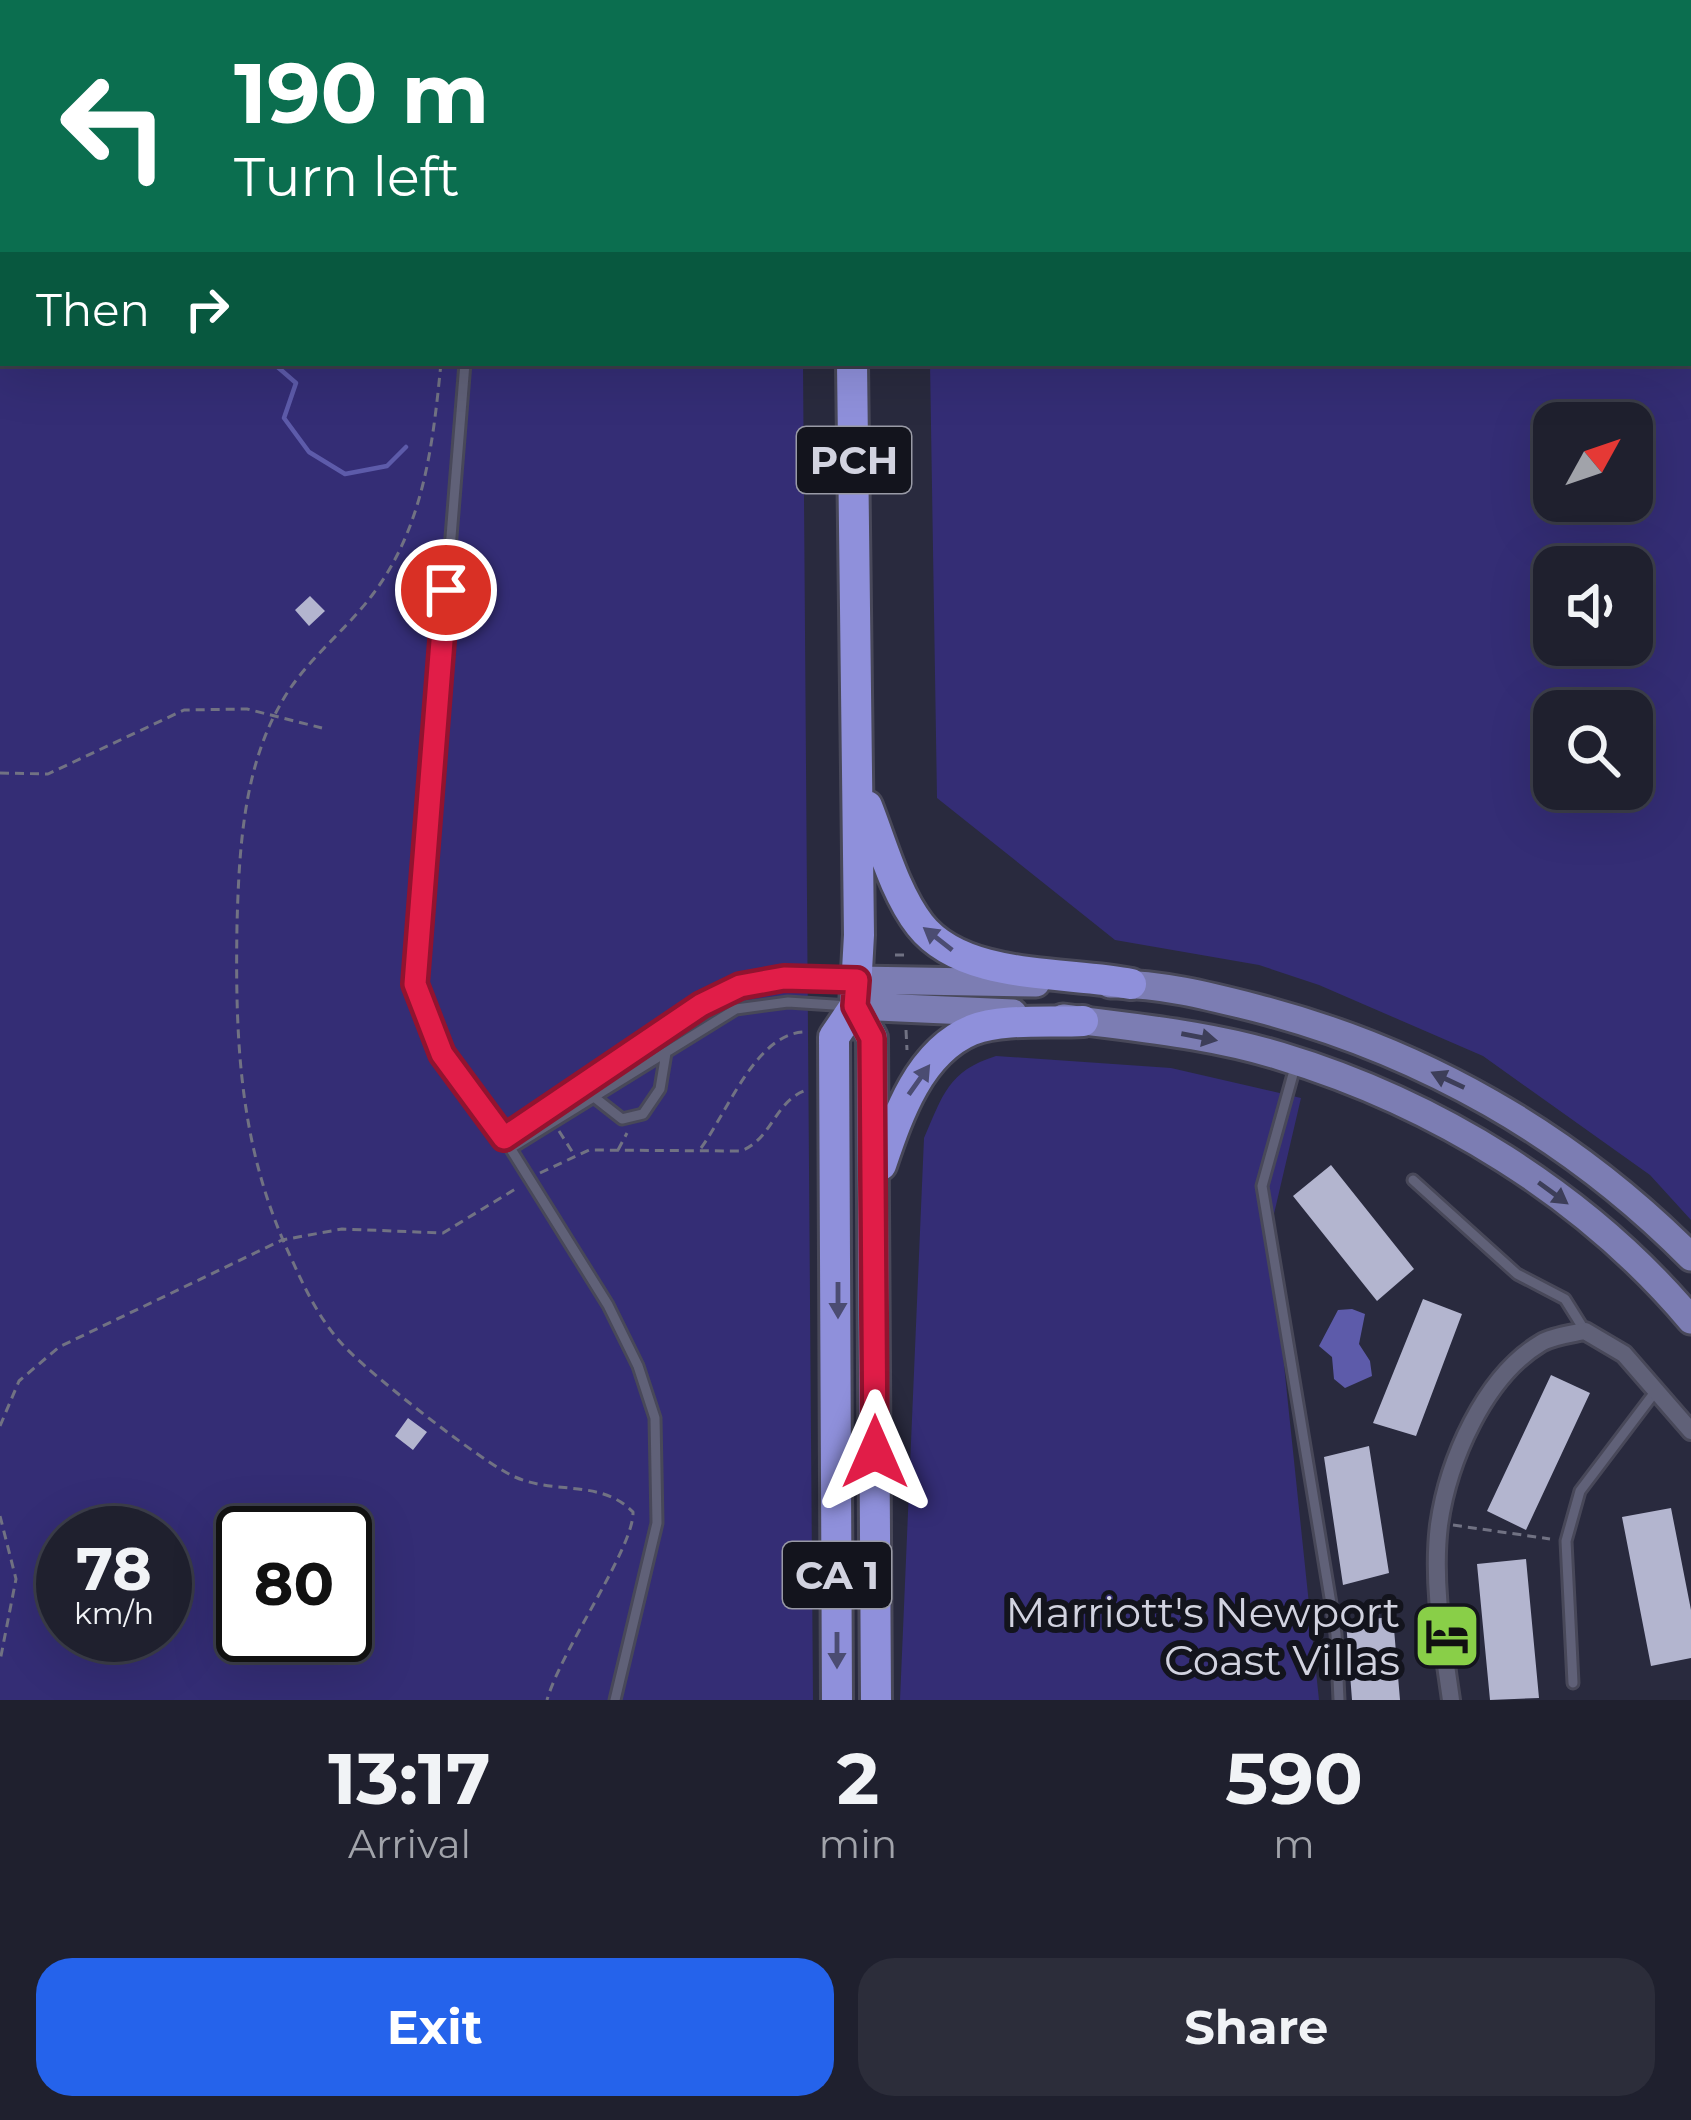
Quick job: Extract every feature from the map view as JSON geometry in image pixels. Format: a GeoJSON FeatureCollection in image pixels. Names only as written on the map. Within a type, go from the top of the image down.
{"type":"FeatureCollection","features":[{"type":"Feature","properties":{"kind":"highway","name":"PCH"},"geometry":{"type":"LineString","coordinates":[[852,366],[860,790],[856,993]]}},
{"type":"Feature","properties":{"kind":"highway"},"geometry":{"type":"LineString","coordinates":[[860,790],[909,909],[943,947],[996,965],[1131,984]]}},
{"type":"Feature","properties":{"kind":"highway","name":"CA 1"},"geometry":{"type":"LineString","coordinates":[[856,993],[872,1038],[876,1700]]}},
{"type":"Feature","properties":{"kind":"highway","name":"CA 1"},"geometry":{"type":"LineString","coordinates":[[837,1700],[834,1037],[856,993]]}},
{"type":"Feature","properties":{"kind":"highway"},"geometry":{"type":"LineString","coordinates":[[873,1187],[905,1100],[946,1046],[975,1029],[1083,1021]]}},
{"type":"Feature","properties":{"kind":"main road"},"geometry":{"type":"LineString","coordinates":[[856,993],[1131,984],[1308,1022],[1473,1091],[1577,1156],[1691,1257]]}},
{"type":"Feature","properties":{"kind":"main road"},"geometry":{"type":"LineString","coordinates":[[856,993],[1203,1036],[1298,1062],[1365,1087],[1503,1156],[1578,1211],[1691,1320]]}},
{"type":"Feature","properties":{"kind":"street"},"geometry":{"type":"LineString","coordinates":[[1451,1700],[1438,1612],[1439,1523],[1477,1416],[1508,1368],[1544,1340],[1585,1331],[1624,1354],[1691,1431]]}},
{"type":"Feature","properties":{"kind":"lane"},"geometry":{"type":"LineString","coordinates":[[465,366],[415,984],[442,1054],[507,1143],[608,1305],[638,1366],[655,1418],[657,1523],[615,1700]]}},
{"type":"Feature","properties":{"kind":"lane"},"geometry":{"type":"LineString","coordinates":[[507,1143],[701,1005],[740,986],[784,978],[856,993]]}},
{"type":"Feature","properties":{"kind":"lane"},"geometry":{"type":"LineString","coordinates":[[507,1143],[554,1124],[736,1010],[856,993]]}},
{"type":"Feature","properties":{"kind":"lane"},"geometry":{"type":"LineString","coordinates":[[594,1080],[594,1099],[611,1115],[629,1119],[654,1103],[666,1053]]}},
{"type":"Feature","properties":{"kind":"lane"},"geometry":{"type":"LineString","coordinates":[[1298,1062],[1262,1186],[1336,1634],[1339,1700]]}},
{"type":"Feature","properties":{"kind":"lane"},"geometry":{"type":"LineString","coordinates":[[1413,1180],[1517,1274],[1565,1299],[1585,1331]]}},
{"type":"Feature","properties":{"kind":"lane"},"geometry":{"type":"LineString","coordinates":[[1573,1683],[1565,1541],[1580,1491],[1657,1390]]}},
{"type":"Feature","properties":{"kind":"path"},"geometry":{"type":"LineString","coordinates":[[441,366],[430,471],[401,546],[374,594],[309,663],[276,714],[246,806],[235,1030],[245,1126],[261,1192],[314,1307],[345,1348],[514,1477],[616,1494],[633,1512],[634,1532],[568,1642],[547,1700]]}},
{"type":"Feature","properties":{"kind":"path"},"geometry":{"type":"LineString","coordinates":[[0,773],[48,774],[184,710],[247,709],[322,728]]}},
{"type":"Feature","properties":{"kind":"path"},"geometry":{"type":"LineString","coordinates":[[895,955],[904,955],[905,966]]}},
{"type":"Feature","properties":{"kind":"path"},"geometry":{"type":"LineString","coordinates":[[906,1028],[907,1060]]}},
{"type":"Feature","properties":{"kind":"path"},"geometry":{"type":"LineString","coordinates":[[700,1150],[733,1105],[759,1052],[804,1032]]}},
{"type":"Feature","properties":{"kind":"path"},"geometry":{"type":"LineString","coordinates":[[0,1426],[19,1381],[59,1347],[282,1240],[342,1229],[443,1233],[574,1154],[741,1150],[758,1144],[791,1096],[804,1091]]}},
{"type":"Feature","properties":{"kind":"path"},"geometry":{"type":"LineString","coordinates":[[617,1150],[629,1119]]}},
{"type":"Feature","properties":{"kind":"path"},"geometry":{"type":"LineString","coordinates":[[554,1124],[574,1154]]}},
{"type":"Feature","properties":{"kind":"path"},"geometry":{"type":"LineString","coordinates":[[0,1516],[16,1579],[0,1660]]}},
{"type":"Feature","properties":{"kind":"path"},"geometry":{"type":"LineString","coordinates":[[1439,1523],[1565,1541]]}},
{"type":"Feature","properties":{"kind":"shaded area"},"geometry":{"type":"Polygon","coordinates":[[[0,366],[803,366],[813,1700],[0,1700],[0,366]]]}},
{"type":"Feature","properties":{"kind":"shaded area"},"geometry":{"type":"Polygon","coordinates":[[[930,366],[1691,366],[1691,1220],[1650,1175],[1483,1056],[1319,985],[1259,965],[1115,940],[937,798],[930,366]]]}},
{"type":"Feature","properties":{"kind":"shaded area"},"geometry":{"type":"Polygon","coordinates":[[[996,1056],[1171,1068],[1301,1098],[1270,1231],[1319,1700],[900,1700],[924,1138],[949,1086],[967,1069],[996,1056]]]}},
{"type":"Feature","properties":{"kind":"shaded area"},"geometry":{"type":"Polygon","coordinates":[[[1338,1310],[1365,1314],[1359,1344],[1370,1361],[1372,1376],[1345,1388],[1334,1379],[1332,1357],[1319,1346],[1338,1310]]]}},
{"type":"Feature","properties":{"kind":"building"},"geometry":{"type":"Polygon","coordinates":[[[310,596],[325,611],[309,626],[295,610],[310,596]]]}},
{"type":"Feature","properties":{"kind":"building"},"geometry":{"type":"Polygon","coordinates":[[[1331,1165],[1414,1269],[1377,1301],[1293,1196],[1331,1165]]]}},
{"type":"Feature","properties":{"kind":"building"},"geometry":{"type":"Polygon","coordinates":[[[1423,1299],[1462,1314],[1416,1436],[1373,1423],[1423,1299]]]}},
{"type":"Feature","properties":{"kind":"building"},"geometry":{"type":"Polygon","coordinates":[[[1551,1375],[1590,1393],[1526,1530],[1487,1511],[1551,1375]]]}},
{"type":"Feature","properties":{"kind":"building"},"geometry":{"type":"Polygon","coordinates":[[[408,1418],[427,1432],[413,1450],[395,1436],[408,1418]]]}},
{"type":"Feature","properties":{"kind":"building"},"geometry":{"type":"Polygon","coordinates":[[[1369,1446],[1389,1573],[1343,1585],[1324,1457],[1369,1446]]]}},
{"type":"Feature","properties":{"kind":"building"},"geometry":{"type":"Polygon","coordinates":[[[1671,1508],[1691,1610],[1691,1658],[1651,1666],[1622,1517],[1671,1508]]]}},
{"type":"Feature","properties":{"kind":"building"},"geometry":{"type":"Polygon","coordinates":[[[1526,1559],[1539,1698],[1490,1700],[1477,1564],[1526,1559]]]}},
{"type":"Feature","properties":{"kind":"building"},"geometry":{"type":"Polygon","coordinates":[[[1393,1617],[1400,1700],[1352,1700],[1346,1621],[1393,1617]]]}},
{"type":"Feature","properties":{"kind":"waterway"},"geometry":{"type":"LineString","coordinates":[[276,366],[296,383],[284,418],[309,452],[345,474],[387,466],[406,447]]}},
{"type":"Feature","properties":{"kind":"place","name":"Marriott's Newport Coast Villas"},"geometry":{"type":"Point","coordinates":[1447,1636]}},
{"type":"Feature","properties":{"kind":"route"},"geometry":{"type":"LineString","coordinates":[[446,590],[415,984],[442,1054],[504,1138],[701,1005],[740,986],[784,978],[857,980],[855,1006],[872,1038],[875,1452]]}}]}
